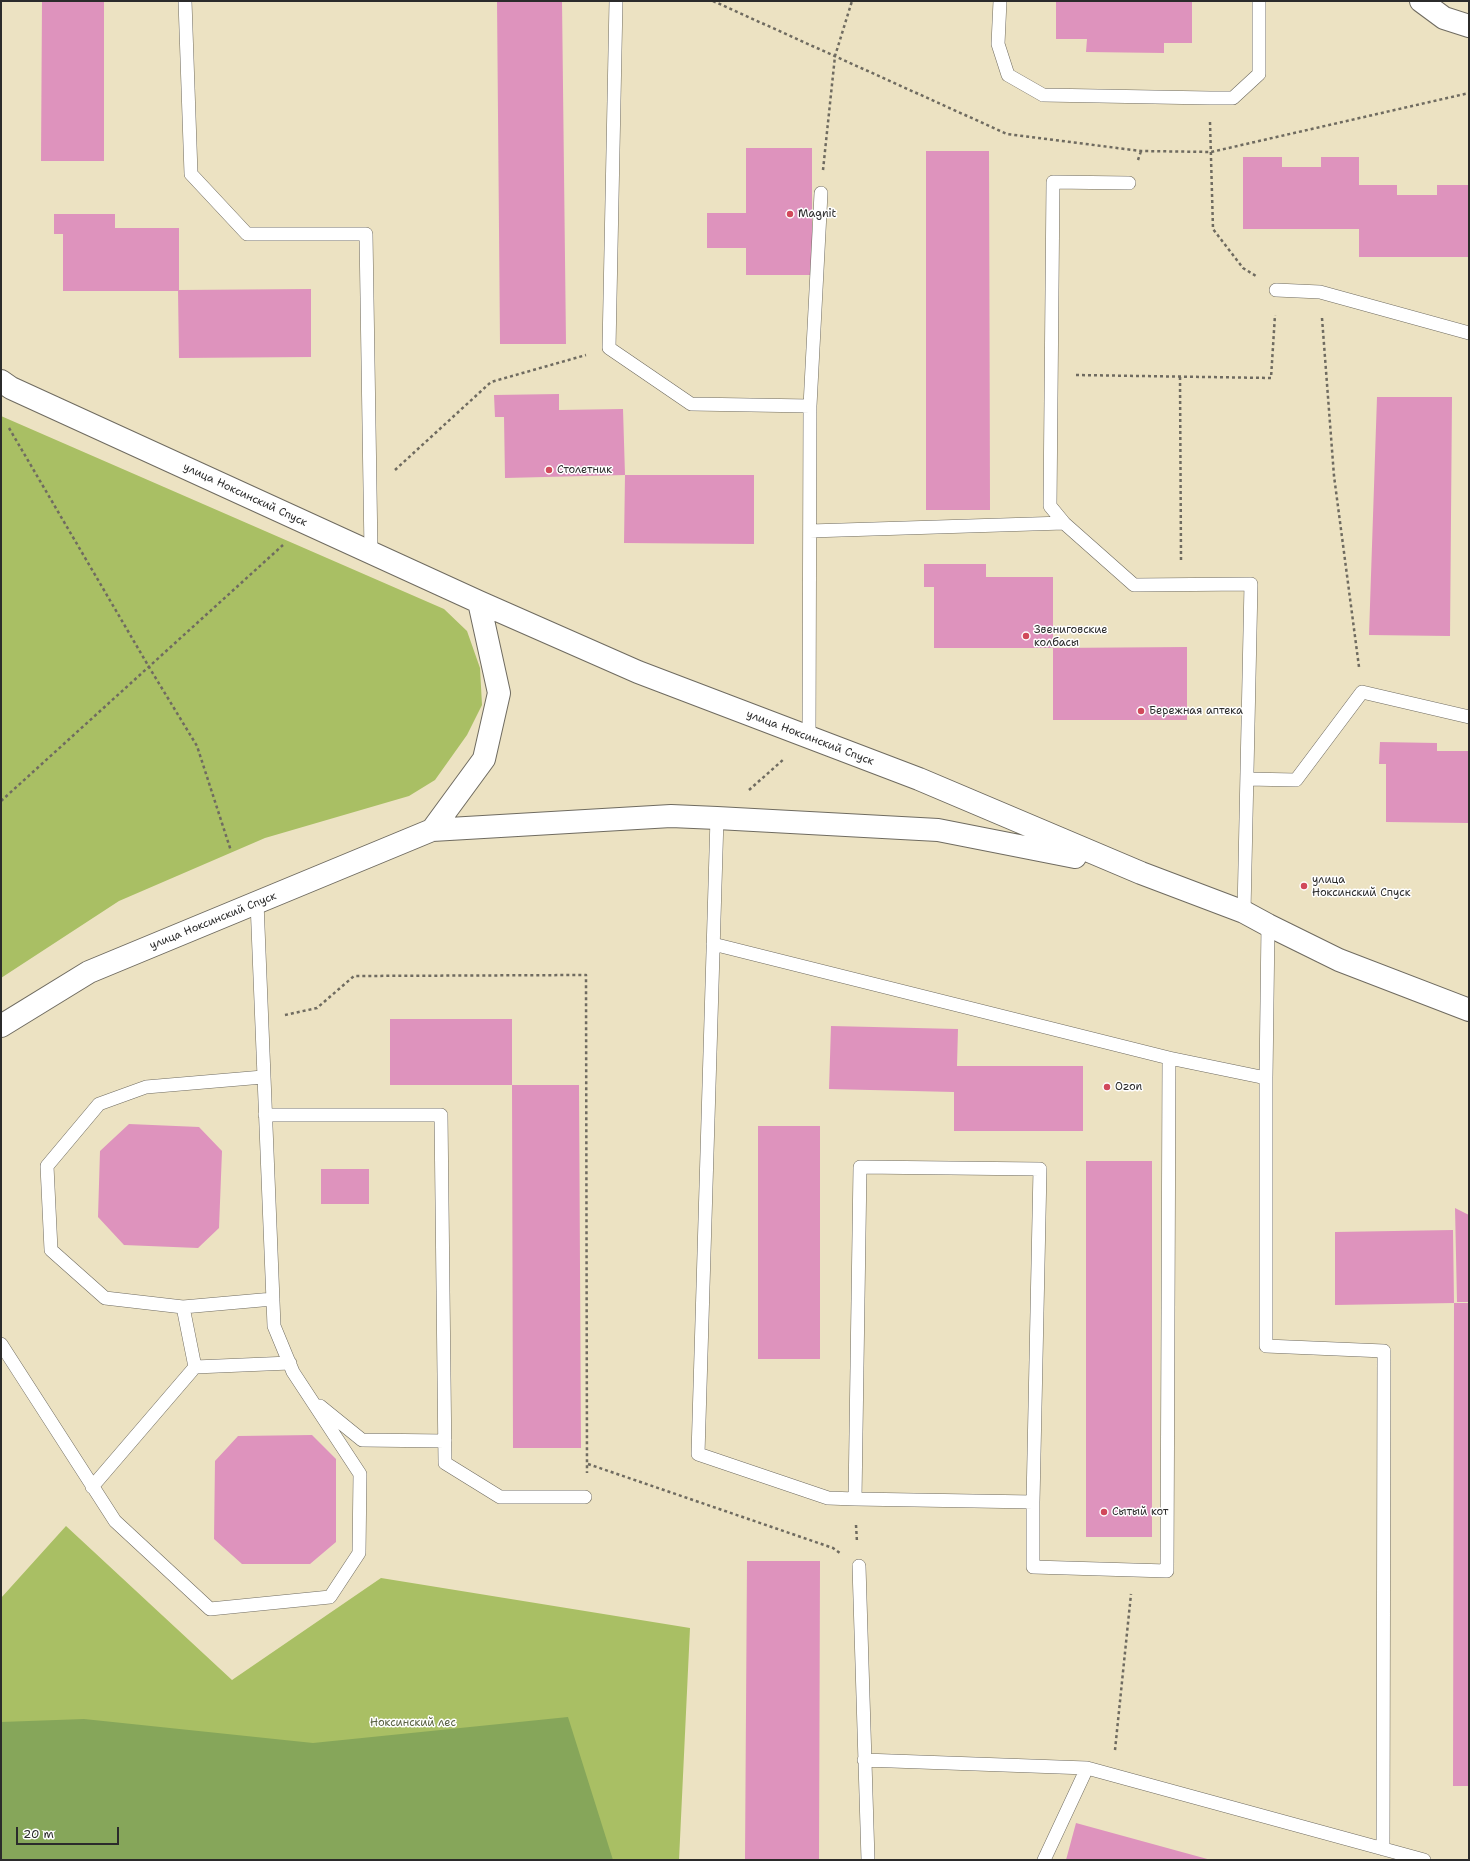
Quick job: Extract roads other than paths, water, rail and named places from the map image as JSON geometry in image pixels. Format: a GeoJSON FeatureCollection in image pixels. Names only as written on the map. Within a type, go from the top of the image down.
{"type":"FeatureCollection","features":[{"type":"Feature","properties":{"kind":"street"},"geometry":{"type":"LineString","coordinates":[[1421,1],[1444,18],[1469,26]]}},
{"type":"Feature","properties":{"kind":"street","name":"улица Ноксинский Спуск"},"geometry":{"type":"LineString","coordinates":[[4,384],[479,602],[638,672],[919,779],[1141,873],[1244,912],[1346,962],[1469,1010]]}},
{"type":"Feature","properties":{"kind":"street"},"geometry":{"type":"LineString","coordinates":[[432,830],[484,758],[499,693],[479,602]]}},
{"type":"Feature","properties":{"kind":"street","name":"улица Ноксинский Спуск"},"geometry":{"type":"LineString","coordinates":[[1,1026],[89,972],[432,830],[670,816],[938,830],[1049,850],[1141,873]]}},
{"type":"Feature","properties":{"kind":"lane"},"geometry":{"type":"LineString","coordinates":[[185,1],[191,174],[247,234],[366,234],[371,552]]}},
{"type":"Feature","properties":{"kind":"lane"},"geometry":{"type":"LineString","coordinates":[[616,1],[609,348],[691,404],[810,406]]}},
{"type":"Feature","properties":{"kind":"lane"},"geometry":{"type":"LineString","coordinates":[[1000,1],[998,44],[1008,75],[1043,95],[1210,98],[1233,98],[1259,74],[1259,1]]}},
{"type":"Feature","properties":{"kind":"lane"},"geometry":{"type":"LineString","coordinates":[[1129,183],[1053,182],[1050,506],[1064,523],[1134,585],[1251,584],[1244,912]]}},
{"type":"Feature","properties":{"kind":"lane"},"geometry":{"type":"LineString","coordinates":[[809,737],[810,406],[820,192]]}},
{"type":"Feature","properties":{"kind":"lane"},"geometry":{"type":"LineString","coordinates":[[1276,290],[1320,292],[1469,333]]}},
{"type":"Feature","properties":{"kind":"lane"},"geometry":{"type":"LineString","coordinates":[[810,531],[1064,523]]}},
{"type":"Feature","properties":{"kind":"lane"},"geometry":{"type":"LineString","coordinates":[[1247,779],[1296,780],[1362,692],[1469,717]]}},
{"type":"Feature","properties":{"kind":"lane"},"geometry":{"type":"LineString","coordinates":[[717,818],[698,1454],[828,1498],[1033,1502]]}},
{"type":"Feature","properties":{"kind":"lane"},"geometry":{"type":"LineString","coordinates":[[1,1344],[115,1521],[210,1609],[330,1597],[359,1553],[360,1474],[293,1372],[274,1326],[257,902]]}},
{"type":"Feature","properties":{"kind":"lane"},"geometry":{"type":"LineString","coordinates":[[1268,925],[1266,1078],[1266,1346],[1384,1351],[1383,1849]]}},
{"type":"Feature","properties":{"kind":"lane"},"geometry":{"type":"LineString","coordinates":[[713,944],[1169,1058],[1266,1078]]}},
{"type":"Feature","properties":{"kind":"lane"},"geometry":{"type":"LineString","coordinates":[[855,1499],[860,1167],[1040,1169],[1033,1567],[1167,1571],[1169,1058]]}},
{"type":"Feature","properties":{"kind":"lane"},"geometry":{"type":"LineString","coordinates":[[264,1077],[146,1087],[99,1104],[47,1166],[51,1250],[105,1298],[183,1307],[272,1299]]}},
{"type":"Feature","properties":{"kind":"lane"},"geometry":{"type":"LineString","coordinates":[[265,1115],[441,1115],[445,1463],[500,1497],[585,1497]]}},
{"type":"Feature","properties":{"kind":"lane"},"geometry":{"type":"LineString","coordinates":[[183,1307],[195,1367]]}},
{"type":"Feature","properties":{"kind":"lane"},"geometry":{"type":"LineString","coordinates":[[92,1487],[195,1367],[290,1363]]}},
{"type":"Feature","properties":{"kind":"lane"},"geometry":{"type":"LineString","coordinates":[[310,1397],[362,1440],[444,1441]]}},
{"type":"Feature","properties":{"kind":"lane"},"geometry":{"type":"LineString","coordinates":[[859,1566],[868,1860]]}},
{"type":"Feature","properties":{"kind":"lane"},"geometry":{"type":"LineString","coordinates":[[864,1760],[1087,1768],[1424,1860]]}},
{"type":"Feature","properties":{"kind":"lane"},"geometry":{"type":"LineString","coordinates":[[1044,1860],[1087,1768]]}},
{"type":"Feature","properties":{"kind":"place","name":"Magnit"},"geometry":{"type":"Point","coordinates":[790,214]}},
{"type":"Feature","properties":{"kind":"place","name":"Столетник"},"geometry":{"type":"Point","coordinates":[549,470]}},
{"type":"Feature","properties":{"kind":"place","name":"Звениговские колбасы"},"geometry":{"type":"Point","coordinates":[1026,636]}},
{"type":"Feature","properties":{"kind":"place","name":"Бережная аптека"},"geometry":{"type":"Point","coordinates":[1141,711]}},
{"type":"Feature","properties":{"kind":"place","name":"улица Ноксинский Спуск"},"geometry":{"type":"Point","coordinates":[1304,886]}},
{"type":"Feature","properties":{"kind":"place","name":"Ozon"},"geometry":{"type":"Point","coordinates":[1107,1087]}},
{"type":"Feature","properties":{"kind":"place","name":"Сытый кот"},"geometry":{"type":"Point","coordinates":[1104,1512]}},
{"type":"Feature","properties":{"kind":"park label","name":"Ноксинский лес"},"geometry":{"type":"Point","coordinates":[413,1723]}}]}
